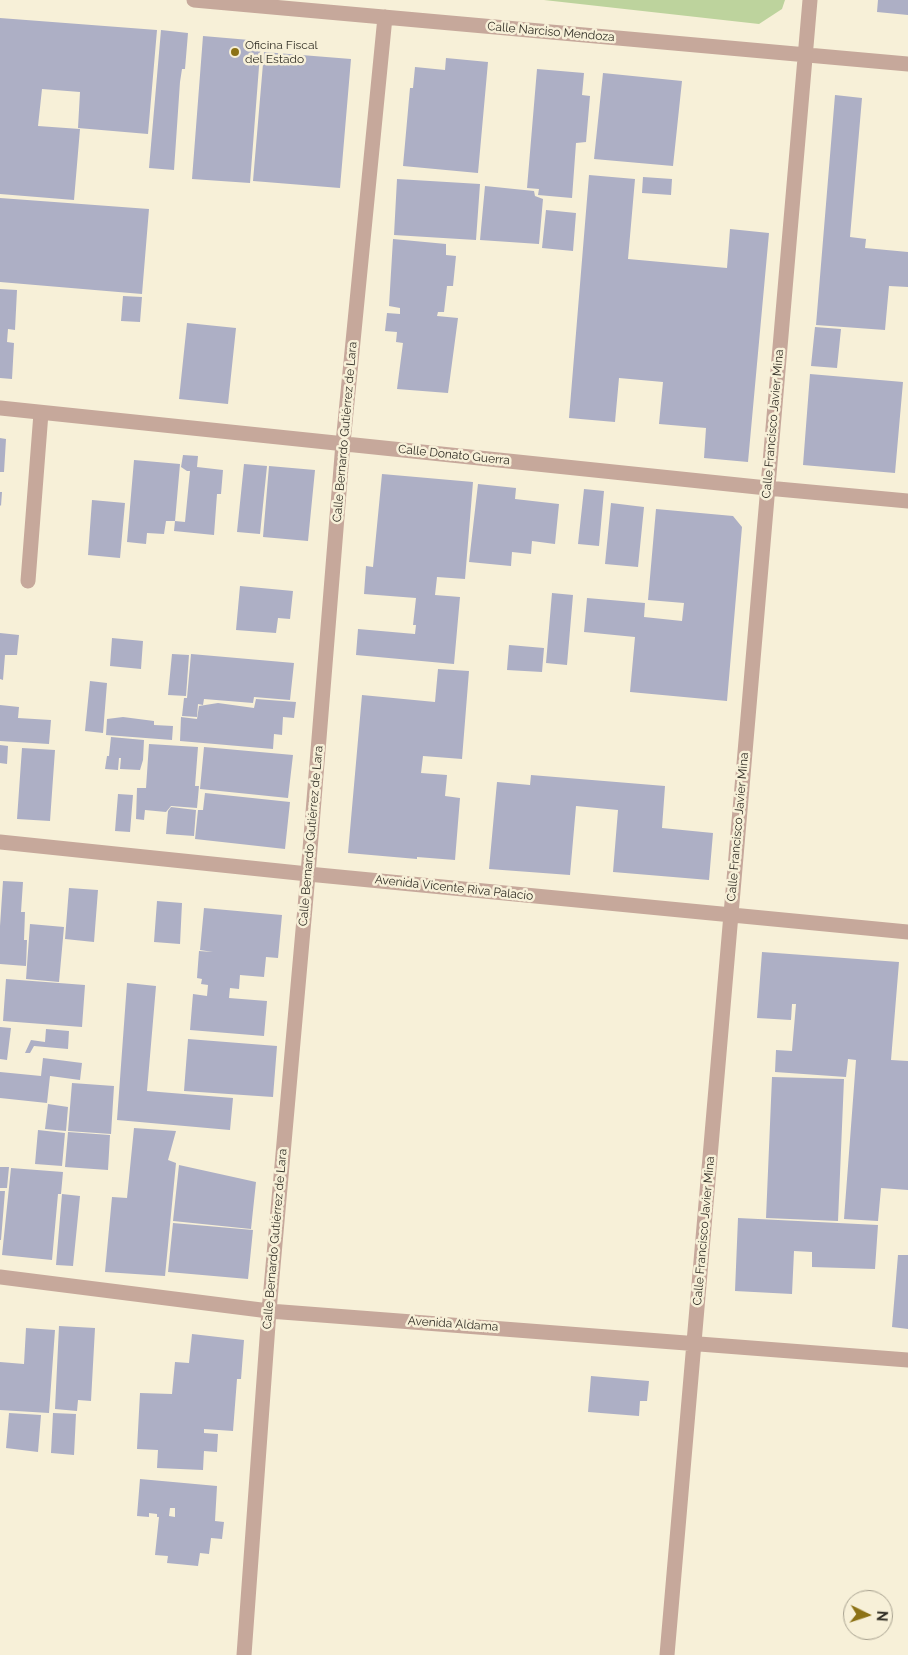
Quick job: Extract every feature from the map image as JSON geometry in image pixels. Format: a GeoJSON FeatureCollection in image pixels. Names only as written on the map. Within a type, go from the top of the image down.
{"type":"FeatureCollection","features":[{"type":"Feature","properties":{"kind":"street","name":"Calle Narciso Mendoza"},"geometry":{"type":"LineString","coordinates":[[194,0],[908,64]]}},
{"type":"Feature","properties":{"kind":"street","name":"Calle Francisco Javier Mina"},"geometry":{"type":"LineString","coordinates":[[667,1655],[810,0]]}},
{"type":"Feature","properties":{"kind":"street","name":"Calle Bernardo Gutiérrez de Lara"},"geometry":{"type":"LineString","coordinates":[[244,1655],[269,1311],[308,874],[343,443],[385,17]]}},
{"type":"Feature","properties":{"kind":"street","name":"Calle Donato Guerra"},"geometry":{"type":"LineString","coordinates":[[0,408],[908,501]]}},
{"type":"Feature","properties":{"kind":"street"},"geometry":{"type":"LineString","coordinates":[[28,581],[41,413]]}},
{"type":"Feature","properties":{"kind":"street","name":"Avenida Vicente Riva Palacio"},"geometry":{"type":"LineString","coordinates":[[0,842],[908,932]]}},
{"type":"Feature","properties":{"kind":"street","name":"Avenida Aldama"},"geometry":{"type":"LineString","coordinates":[[0,1277],[269,1311],[694,1342],[908,1360]]}},
{"type":"Feature","properties":{"kind":"green space"},"geometry":{"type":"Polygon","coordinates":[[[544,0],[785,0],[782,9],[759,24],[544,0]]]}},
{"type":"Feature","properties":{"kind":"building"},"geometry":{"type":"Polygon","coordinates":[[[878,0],[908,0],[908,15],[877,12],[878,0]]]}},
{"type":"Feature","properties":{"kind":"building"},"geometry":{"type":"Polygon","coordinates":[[[0,18],[157,30],[148,134],[78,128],[80,92],[42,89],[38,126],[80,129],[74,200],[0,194],[0,18]]]}},
{"type":"Feature","properties":{"kind":"building"},"geometry":{"type":"Polygon","coordinates":[[[161,30],[188,33],[185,69],[182,69],[180,82],[174,170],[149,168],[161,30]]]}},
{"type":"Feature","properties":{"kind":"building"},"geometry":{"type":"Polygon","coordinates":[[[203,36],[261,41],[250,183],[192,179],[203,36]]]}},
{"type":"Feature","properties":{"kind":"building"},"geometry":{"type":"Polygon","coordinates":[[[264,52],[351,59],[340,188],[253,181],[264,52]]]}},
{"type":"Feature","properties":{"kind":"building"},"geometry":{"type":"Polygon","coordinates":[[[446,58],[488,62],[478,173],[403,166],[410,88],[413,88],[415,67],[445,70],[446,58]]]}},
{"type":"Feature","properties":{"kind":"building"},"geometry":{"type":"Polygon","coordinates":[[[537,69],[584,73],[582,95],[590,96],[586,142],[576,143],[572,198],[538,195],[539,189],[527,188],[537,69]]]}},
{"type":"Feature","properties":{"kind":"building"},"geometry":{"type":"Polygon","coordinates":[[[603,73],[682,81],[673,166],[594,159],[603,73]]]}},
{"type":"Feature","properties":{"kind":"building"},"geometry":{"type":"Polygon","coordinates":[[[835,95],[862,98],[850,237],[866,239],[865,248],[908,252],[908,287],[889,286],[885,330],[816,325],[835,95]]]}},
{"type":"Feature","properties":{"kind":"building"},"geometry":{"type":"Polygon","coordinates":[[[589,175],[635,179],[628,259],[727,268],[730,229],[769,233],[748,462],[704,458],[706,428],[659,424],[663,382],[619,378],[615,422],[569,418],[589,175]]]}},
{"type":"Feature","properties":{"kind":"building"},"geometry":{"type":"Polygon","coordinates":[[[643,177],[672,179],[671,195],[642,193],[643,177]]]}},
{"type":"Feature","properties":{"kind":"building"},"geometry":{"type":"Polygon","coordinates":[[[397,179],[480,184],[476,240],[394,235],[397,179]]]}},
{"type":"Feature","properties":{"kind":"building"},"geometry":{"type":"Polygon","coordinates":[[[485,186],[534,191],[535,196],[543,199],[539,244],[480,240],[485,186]]]}},
{"type":"Feature","properties":{"kind":"building"},"geometry":{"type":"Polygon","coordinates":[[[0,198],[149,209],[142,294],[0,282],[0,198]]]}},
{"type":"Feature","properties":{"kind":"building"},"geometry":{"type":"Polygon","coordinates":[[[546,210],[576,213],[573,251],[542,248],[546,210]]]}},
{"type":"Feature","properties":{"kind":"building"},"geometry":{"type":"Polygon","coordinates":[[[393,239],[446,244],[446,255],[456,256],[453,286],[447,286],[444,312],[438,312],[437,316],[458,318],[448,393],[397,389],[403,343],[396,342],[397,332],[385,331],[387,313],[400,314],[400,308],[389,306],[393,239]]]}},
{"type":"Feature","properties":{"kind":"building"},"geometry":{"type":"Polygon","coordinates":[[[0,289],[17,290],[15,330],[8,329],[7,342],[14,343],[12,379],[0,378],[0,289]]]}},
{"type":"Feature","properties":{"kind":"building"},"geometry":{"type":"Polygon","coordinates":[[[123,296],[142,297],[140,322],[121,321],[123,296]]]}},
{"type":"Feature","properties":{"kind":"building"},"geometry":{"type":"Polygon","coordinates":[[[187,323],[236,328],[228,404],[179,399],[187,323]]]}},
{"type":"Feature","properties":{"kind":"building"},"geometry":{"type":"Polygon","coordinates":[[[815,327],[841,329],[837,368],[811,366],[815,327]]]}},
{"type":"Feature","properties":{"kind":"building"},"geometry":{"type":"Polygon","coordinates":[[[810,374],[903,382],[895,473],[803,465],[810,374]]]}},
{"type":"Feature","properties":{"kind":"building"},"geometry":{"type":"Polygon","coordinates":[[[0,438],[6,439],[4,472],[0,472],[0,438]]]}},
{"type":"Feature","properties":{"kind":"building"},"geometry":{"type":"Polygon","coordinates":[[[183,455],[198,456],[197,467],[223,470],[221,494],[217,494],[214,535],[174,531],[175,521],[185,522],[190,471],[181,467],[183,455]]]}},
{"type":"Feature","properties":{"kind":"building"},"geometry":{"type":"Polygon","coordinates":[[[134,460],[180,464],[175,521],[166,521],[164,534],[147,533],[146,544],[127,542],[134,460]]]}},
{"type":"Feature","properties":{"kind":"building"},"geometry":{"type":"Polygon","coordinates":[[[244,464],[267,466],[260,534],[237,532],[244,464]]]}},
{"type":"Feature","properties":{"kind":"building"},"geometry":{"type":"Polygon","coordinates":[[[269,466],[315,470],[308,541],[263,537],[269,466]]]}},
{"type":"Feature","properties":{"kind":"building"},"geometry":{"type":"Polygon","coordinates":[[[382,474],[473,482],[465,579],[437,577],[435,595],[460,597],[454,664],[356,655],[358,629],[415,634],[416,625],[413,625],[416,598],[364,594],[366,566],[373,567],[382,474]]]}},
{"type":"Feature","properties":{"kind":"building"},"geometry":{"type":"Polygon","coordinates":[[[478,484],[516,488],[515,499],[559,504],[555,544],[532,541],[531,554],[512,552],[511,566],[469,562],[478,484]]]}},
{"type":"Feature","properties":{"kind":"building"},"geometry":{"type":"Polygon","coordinates":[[[584,489],[604,491],[599,546],[578,544],[584,489]]]}},
{"type":"Feature","properties":{"kind":"building"},"geometry":{"type":"Polygon","coordinates":[[[0,492],[2,492],[1,506],[0,505],[0,492]]]}},
{"type":"Feature","properties":{"kind":"building"},"geometry":{"type":"Polygon","coordinates":[[[92,500],[125,503],[120,558],[88,555],[92,500]]]}},
{"type":"Feature","properties":{"kind":"building"},"geometry":{"type":"Polygon","coordinates":[[[611,503],[644,507],[638,567],[605,564],[611,503]]]}},
{"type":"Feature","properties":{"kind":"building"},"geometry":{"type":"Polygon","coordinates":[[[656,509],[733,516],[742,527],[727,701],[630,692],[635,637],[584,632],[587,598],[645,603],[644,617],[682,621],[684,603],[648,600],[656,509]]]}},
{"type":"Feature","properties":{"kind":"building"},"geometry":{"type":"Polygon","coordinates":[[[240,586],[293,591],[290,619],[278,618],[276,633],[236,630],[240,586]]]}},
{"type":"Feature","properties":{"kind":"building"},"geometry":{"type":"Polygon","coordinates":[[[552,593],[573,595],[567,665],[546,663],[552,593]]]}},
{"type":"Feature","properties":{"kind":"building"},"geometry":{"type":"Polygon","coordinates":[[[0,633],[19,635],[17,655],[5,655],[3,680],[0,679],[0,633]]]}},
{"type":"Feature","properties":{"kind":"building"},"geometry":{"type":"Polygon","coordinates":[[[112,638],[143,641],[141,669],[110,666],[112,638]]]}},
{"type":"Feature","properties":{"kind":"building"},"geometry":{"type":"Polygon","coordinates":[[[509,645],[544,648],[542,672],[507,670],[509,645]]]}},
{"type":"Feature","properties":{"kind":"building"},"geometry":{"type":"Polygon","coordinates":[[[172,654],[189,655],[186,696],[168,695],[172,654]]]}},
{"type":"Feature","properties":{"kind":"building"},"geometry":{"type":"Polygon","coordinates":[[[191,654],[294,663],[290,700],[254,697],[253,703],[204,699],[203,705],[198,704],[197,717],[182,716],[184,698],[187,698],[191,654]]]}},
{"type":"Feature","properties":{"kind":"building"},"geometry":{"type":"Polygon","coordinates":[[[438,669],[469,671],[462,759],[423,756],[421,773],[447,775],[445,796],[460,798],[455,860],[348,853],[362,695],[435,702],[438,669]]]}},
{"type":"Feature","properties":{"kind":"building"},"geometry":{"type":"Polygon","coordinates":[[[90,681],[107,683],[103,733],[85,731],[90,681]]]}},
{"type":"Feature","properties":{"kind":"building"},"geometry":{"type":"Polygon","coordinates":[[[256,699],[296,702],[294,718],[283,717],[282,735],[274,734],[273,749],[180,741],[181,717],[197,719],[199,706],[218,703],[254,708],[256,699]]]}},
{"type":"Feature","properties":{"kind":"building"},"geometry":{"type":"Polygon","coordinates":[[[0,705],[19,707],[18,718],[51,720],[49,744],[0,741],[0,705]]]}},
{"type":"Feature","properties":{"kind":"building"},"geometry":{"type":"Polygon","coordinates":[[[123,717],[154,721],[154,725],[173,726],[172,740],[106,735],[107,719],[123,717]]]}},
{"type":"Feature","properties":{"kind":"building"},"geometry":{"type":"Polygon","coordinates":[[[111,737],[144,740],[143,760],[140,770],[120,769],[121,758],[119,758],[118,770],[105,769],[107,756],[109,756],[111,737]]]}},
{"type":"Feature","properties":{"kind":"building"},"geometry":{"type":"Polygon","coordinates":[[[149,744],[198,747],[195,786],[199,786],[197,808],[171,806],[166,812],[145,810],[144,820],[136,819],[137,788],[146,788],[149,744]]]}},
{"type":"Feature","properties":{"kind":"building"},"geometry":{"type":"Polygon","coordinates":[[[0,745],[8,746],[7,764],[0,763],[0,745]]]}},
{"type":"Feature","properties":{"kind":"building"},"geometry":{"type":"Polygon","coordinates":[[[204,747],[293,755],[288,798],[200,789],[204,747]]]}},
{"type":"Feature","properties":{"kind":"building"},"geometry":{"type":"Polygon","coordinates":[[[22,748],[55,750],[50,821],[17,819],[22,748]]]}},
{"type":"Feature","properties":{"kind":"building"},"geometry":{"type":"Polygon","coordinates":[[[531,775],[665,786],[662,828],[713,833],[709,880],[613,872],[618,810],[576,806],[570,875],[489,869],[497,782],[530,785],[531,775]]]}},
{"type":"Feature","properties":{"kind":"building"},"geometry":{"type":"Polygon","coordinates":[[[205,793],[290,802],[285,849],[195,839],[198,810],[203,810],[205,793]]]}},
{"type":"Feature","properties":{"kind":"building"},"geometry":{"type":"Polygon","coordinates":[[[118,794],[133,795],[130,832],[115,831],[118,794]]]}},
{"type":"Feature","properties":{"kind":"building"},"geometry":{"type":"Polygon","coordinates":[[[171,807],[196,810],[194,836],[166,834],[168,811],[171,807]]]}},
{"type":"Feature","properties":{"kind":"building"},"geometry":{"type":"Polygon","coordinates":[[[3,881],[23,882],[21,912],[25,912],[24,940],[27,940],[26,966],[0,964],[3,881]]]}},
{"type":"Feature","properties":{"kind":"building"},"geometry":{"type":"Polygon","coordinates":[[[69,888],[98,890],[94,942],[65,939],[69,888]]]}},
{"type":"Feature","properties":{"kind":"building"},"geometry":{"type":"Polygon","coordinates":[[[157,901],[182,903],[180,944],[154,942],[157,901]]]}},
{"type":"Feature","properties":{"kind":"building"},"geometry":{"type":"Polygon","coordinates":[[[204,908],[282,915],[278,958],[266,957],[264,977],[240,975],[239,989],[230,988],[229,998],[267,1001],[264,1036],[190,1030],[193,994],[207,996],[208,985],[201,984],[202,979],[197,978],[199,951],[213,952],[200,950],[204,908]]]}},
{"type":"Feature","properties":{"kind":"building"},"geometry":{"type":"Polygon","coordinates":[[[30,924],[64,927],[59,982],[26,979],[30,924]]]}},
{"type":"Feature","properties":{"kind":"building"},"geometry":{"type":"Polygon","coordinates":[[[762,952],[899,962],[891,1060],[908,1061],[908,1190],[881,1188],[878,1221],[844,1219],[856,1060],[848,1059],[846,1077],[775,1072],[776,1050],[792,1051],[796,1004],[792,1004],[791,1020],[757,1018],[762,952]]]}},
{"type":"Feature","properties":{"kind":"building"},"geometry":{"type":"Polygon","coordinates":[[[6,979],[85,985],[82,1027],[3,1021],[6,979]]]}},
{"type":"Feature","properties":{"kind":"building"},"geometry":{"type":"Polygon","coordinates":[[[127,983],[156,986],[147,1091],[233,1098],[230,1130],[117,1120],[127,983]]]}},
{"type":"Feature","properties":{"kind":"building"},"geometry":{"type":"Polygon","coordinates":[[[0,1027],[11,1028],[7,1060],[0,1059],[0,1027]]]}},
{"type":"Feature","properties":{"kind":"building"},"geometry":{"type":"Polygon","coordinates":[[[46,1029],[69,1031],[68,1049],[34,1046],[30,1053],[25,1053],[31,1040],[45,1042],[46,1029]]]}},
{"type":"Feature","properties":{"kind":"building"},"geometry":{"type":"Polygon","coordinates":[[[188,1039],[277,1046],[273,1097],[184,1091],[188,1039]]]}},
{"type":"Feature","properties":{"kind":"building"},"geometry":{"type":"Polygon","coordinates":[[[43,1058],[82,1063],[80,1080],[50,1076],[47,1103],[0,1098],[0,1072],[41,1076],[43,1058]]]}},
{"type":"Feature","properties":{"kind":"building"},"geometry":{"type":"Polygon","coordinates":[[[772,1077],[844,1079],[838,1221],[766,1218],[772,1077]]]}},
{"type":"Feature","properties":{"kind":"building"},"geometry":{"type":"Polygon","coordinates":[[[72,1083],[114,1086],[111,1134],[68,1131],[72,1083]]]}},
{"type":"Feature","properties":{"kind":"building"},"geometry":{"type":"Polygon","coordinates":[[[48,1104],[68,1107],[66,1131],[45,1129],[48,1104]]]}},
{"type":"Feature","properties":{"kind":"building"},"geometry":{"type":"Polygon","coordinates":[[[134,1128],[176,1131],[168,1160],[176,1163],[165,1276],[105,1272],[112,1197],[127,1198],[134,1128]]]}},
{"type":"Feature","properties":{"kind":"building"},"geometry":{"type":"Polygon","coordinates":[[[38,1130],[65,1133],[62,1166],[35,1164],[38,1130]]]}},
{"type":"Feature","properties":{"kind":"building"},"geometry":{"type":"Polygon","coordinates":[[[68,1132],[110,1135],[108,1170],[65,1167],[68,1132]]]}},
{"type":"Feature","properties":{"kind":"building"},"geometry":{"type":"Polygon","coordinates":[[[179,1165],[256,1182],[251,1229],[173,1221],[179,1165]]]}},
{"type":"Feature","properties":{"kind":"building"},"geometry":{"type":"Polygon","coordinates":[[[0,1167],[9,1167],[7,1188],[0,1188],[0,1167]]]}},
{"type":"Feature","properties":{"kind":"building"},"geometry":{"type":"Polygon","coordinates":[[[11,1168],[63,1172],[61,1194],[58,1194],[52,1260],[2,1255],[11,1168]]]}},
{"type":"Feature","properties":{"kind":"building"},"geometry":{"type":"Polygon","coordinates":[[[0,1191],[5,1191],[1,1240],[0,1240],[0,1191]]]}},
{"type":"Feature","properties":{"kind":"building"},"geometry":{"type":"Polygon","coordinates":[[[62,1194],[80,1196],[73,1266],[56,1265],[62,1194]]]}},
{"type":"Feature","properties":{"kind":"building"},"geometry":{"type":"Polygon","coordinates":[[[738,1218],[878,1225],[875,1269],[812,1267],[812,1252],[794,1251],[792,1294],[735,1291],[738,1218]]]}},
{"type":"Feature","properties":{"kind":"building"},"geometry":{"type":"Polygon","coordinates":[[[173,1223],[253,1230],[248,1279],[168,1272],[173,1223]]]}},
{"type":"Feature","properties":{"kind":"building"},"geometry":{"type":"Polygon","coordinates":[[[898,1255],[908,1255],[908,1329],[892,1327],[898,1255]]]}},
{"type":"Feature","properties":{"kind":"building"},"geometry":{"type":"Polygon","coordinates":[[[59,1326],[95,1328],[91,1401],[78,1400],[77,1411],[55,1409],[59,1326]]]}},
{"type":"Feature","properties":{"kind":"building"},"geometry":{"type":"Polygon","coordinates":[[[26,1328],[55,1330],[49,1413],[0,1410],[0,1362],[24,1364],[26,1328]]]}},
{"type":"Feature","properties":{"kind":"building"},"geometry":{"type":"Polygon","coordinates":[[[192,1334],[244,1340],[241,1379],[237,1379],[233,1431],[204,1429],[204,1433],[218,1434],[217,1452],[204,1451],[203,1470],[157,1468],[158,1450],[137,1449],[140,1393],[172,1394],[175,1362],[189,1363],[192,1334]]]}},
{"type":"Feature","properties":{"kind":"building"},"geometry":{"type":"Polygon","coordinates":[[[591,1376],[649,1381],[647,1401],[640,1401],[639,1416],[588,1412],[591,1376]]]}},
{"type":"Feature","properties":{"kind":"building"},"geometry":{"type":"Polygon","coordinates":[[[9,1413],[41,1415],[38,1452],[6,1448],[9,1413]]]}},
{"type":"Feature","properties":{"kind":"building"},"geometry":{"type":"Polygon","coordinates":[[[53,1413],[76,1414],[74,1455],[51,1453],[53,1413]]]}},
{"type":"Feature","properties":{"kind":"building"},"geometry":{"type":"Polygon","coordinates":[[[140,1479],[217,1486],[215,1521],[224,1522],[222,1539],[211,1538],[209,1554],[200,1553],[198,1566],[167,1563],[168,1556],[155,1555],[159,1517],[157,1517],[157,1514],[149,1513],[149,1517],[137,1516],[140,1479]],[[170,1508],[169,1516],[175,1517],[175,1508],[170,1508]]]}},
{"type":"Feature","properties":{"kind":"place","name":"Oficina Fiscal del Estado"},"geometry":{"type":"Point","coordinates":[235,52]}}]}
